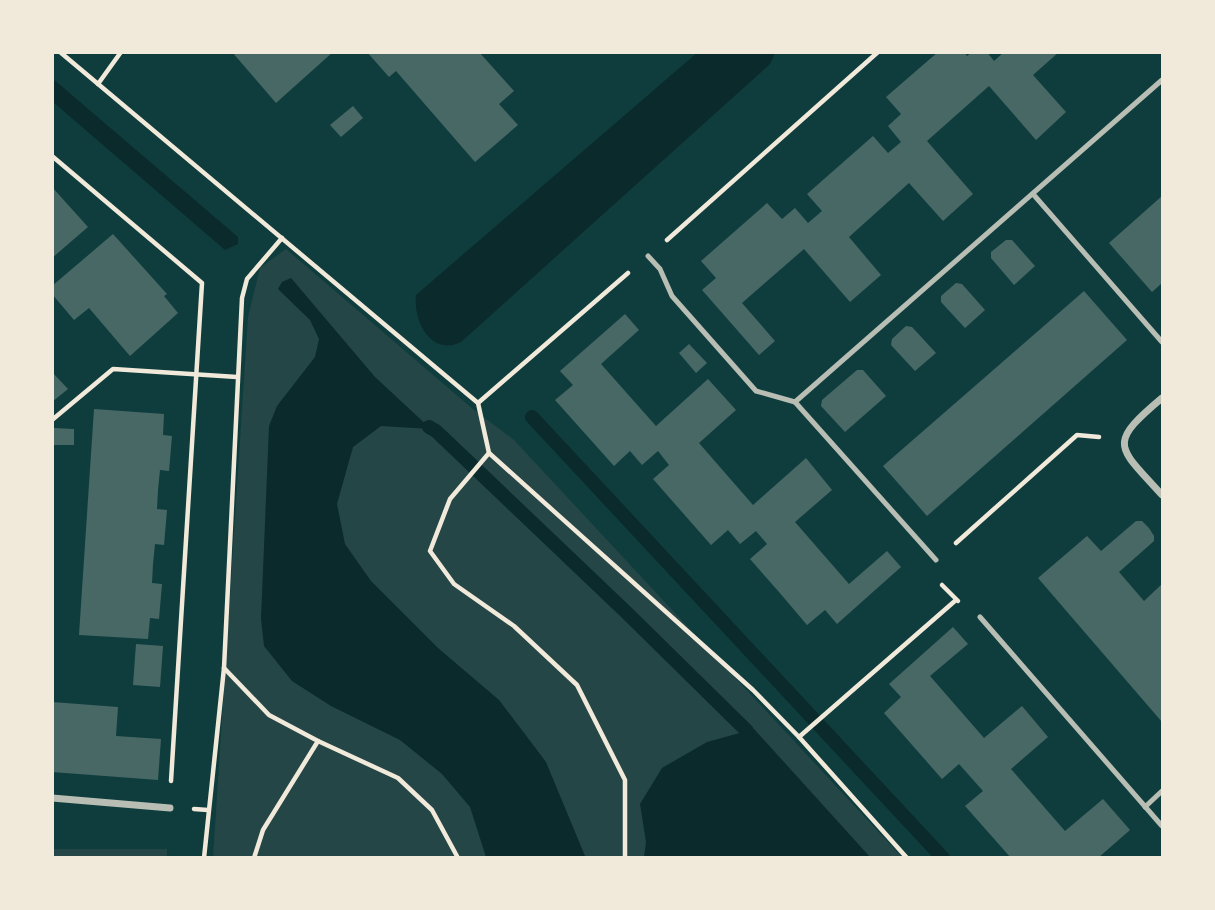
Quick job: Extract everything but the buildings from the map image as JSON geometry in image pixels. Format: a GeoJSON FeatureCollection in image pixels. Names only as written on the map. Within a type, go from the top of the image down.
{"type":"FeatureCollection","features":[{"type":"Feature","properties":{"kind":"street"},"geometry":{"type":"LineString","coordinates":[[1163,398],[1134,422],[1124,440],[1130,459],[1163,495]]}},
{"type":"Feature","properties":{"kind":"street"},"geometry":{"type":"LineString","coordinates":[[52,798],[170,808]]}},
{"type":"Feature","properties":{"kind":"lane"},"geometry":{"type":"LineString","coordinates":[[794,402],[1163,80]]}},
{"type":"Feature","properties":{"kind":"lane"},"geometry":{"type":"LineString","coordinates":[[1034,194],[1163,342]]}},
{"type":"Feature","properties":{"kind":"lane"},"geometry":{"type":"LineString","coordinates":[[648,256],[660,269],[672,296],[756,391],[794,402],[936,560]]}},
{"type":"Feature","properties":{"kind":"lane"},"geometry":{"type":"LineString","coordinates":[[980,617],[1163,826]]}},
{"type":"Feature","properties":{"kind":"lane"},"geometry":{"type":"LineString","coordinates":[[1145,807],[1163,791]]}},
{"type":"Feature","properties":{"kind":"path"},"geometry":{"type":"LineString","coordinates":[[60,52],[478,403],[489,453],[753,690],[799,737],[906,858]]}},
{"type":"Feature","properties":{"kind":"path"},"geometry":{"type":"LineString","coordinates":[[98,84],[121,52]]}},
{"type":"Feature","properties":{"kind":"path"},"geometry":{"type":"LineString","coordinates":[[478,403],[878,52]]}},
{"type":"Feature","properties":{"kind":"path"},"geometry":{"type":"LineString","coordinates":[[52,156],[202,283],[170,808]]}},
{"type":"Feature","properties":{"kind":"path"},"geometry":{"type":"LineString","coordinates":[[204,858],[224,668],[242,298],[247,278],[282,238]]}},
{"type":"Feature","properties":{"kind":"path"},"geometry":{"type":"LineString","coordinates":[[52,420],[113,369],[237,377]]}},
{"type":"Feature","properties":{"kind":"path"},"geometry":{"type":"LineString","coordinates":[[980,617],[956,600],[934,576],[936,560],[1077,435],[1124,440]]}},
{"type":"Feature","properties":{"kind":"path"},"geometry":{"type":"LineString","coordinates":[[489,453],[450,499],[430,551],[453,584],[514,626],[578,685],[625,780],[625,858]]}},
{"type":"Feature","properties":{"kind":"path"},"geometry":{"type":"LineString","coordinates":[[799,737],[956,600]]}},
{"type":"Feature","properties":{"kind":"path"},"geometry":{"type":"LineString","coordinates":[[224,668],[269,715],[398,778],[432,810],[458,858]]}},
{"type":"Feature","properties":{"kind":"path"},"geometry":{"type":"LineString","coordinates":[[254,858],[263,830],[318,741]]}},
{"type":"Feature","properties":{"kind":"shaded area"},"geometry":{"type":"Polygon","coordinates":[[[698,52],[775,53],[770,64],[461,342],[450,345],[432,340],[417,315],[416,295],[698,52]]]}},
{"type":"Feature","properties":{"kind":"shaded area"},"geometry":{"type":"Polygon","coordinates":[[[52,78],[238,237],[238,244],[225,250],[53,102],[52,78]]]}},
{"type":"Feature","properties":{"kind":"shaded area"},"geometry":{"type":"Polygon","coordinates":[[[286,249],[474,410],[514,440],[902,857],[213,858],[248,317],[260,268],[286,249]]]}},
{"type":"Feature","properties":{"kind":"shaded area"},"geometry":{"type":"Polygon","coordinates":[[[291,278],[375,377],[431,429],[381,426],[353,447],[337,504],[345,544],[371,581],[438,648],[499,700],[546,762],[585,856],[588,857],[486,857],[470,807],[442,774],[400,740],[331,706],[292,681],[264,646],[261,619],[269,426],[277,406],[315,357],[319,339],[310,320],[278,289],[282,282],[291,278]]]}},
{"type":"Feature","properties":{"kind":"shaded area"},"geometry":{"type":"Polygon","coordinates":[[[754,729],[870,857],[644,857],[646,842],[640,804],[662,768],[707,742],[754,729]]]}},
{"type":"Feature","properties":{"kind":"shaded area"},"geometry":{"type":"Polygon","coordinates":[[[53,849],[167,849],[167,858],[53,857],[53,849]]]}},
{"type":"Feature","properties":{"kind":"waterway"},"geometry":{"type":"LineString","coordinates":[[532,417],[943,858]]}},
{"type":"Feature","properties":{"kind":"waterway"},"geometry":{"type":"LineString","coordinates":[[429,427],[626,612],[747,731]]}}]}
